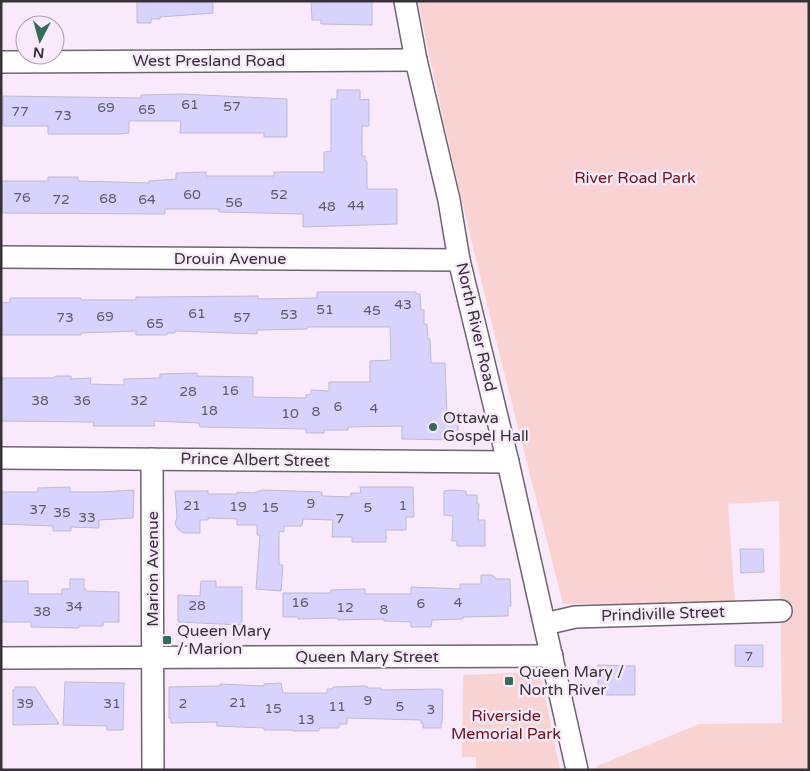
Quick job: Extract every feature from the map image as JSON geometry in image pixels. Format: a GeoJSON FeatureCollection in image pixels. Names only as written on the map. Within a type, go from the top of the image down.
{"type":"FeatureCollection","features":[{"type":"Feature","properties":{"kind":"street","name":"North River Road"},"geometry":{"type":"LineString","coordinates":[[405,1],[416,60],[449,200],[459,260],[508,462],[577,770]]}},
{"type":"Feature","properties":{"kind":"street","name":"West Presland Road"},"geometry":{"type":"LineString","coordinates":[[1,62],[416,60]]}},
{"type":"Feature","properties":{"kind":"street","name":"Drouin Avenue"},"geometry":{"type":"LineString","coordinates":[[1,257],[459,260]]}},
{"type":"Feature","properties":{"kind":"street","name":"Prince Albert Street"},"geometry":{"type":"LineString","coordinates":[[1,458],[508,462]]}},
{"type":"Feature","properties":{"kind":"street","name":"Marion Avenue"},"geometry":{"type":"LineString","coordinates":[[152,459],[154,770]]}},
{"type":"Feature","properties":{"kind":"street","name":"Prindiville Street"},"geometry":{"type":"LineString","coordinates":[[545,624],[575,616],[781,611]]}},
{"type":"Feature","properties":{"kind":"street","name":"Queen Mary Street"},"geometry":{"type":"LineString","coordinates":[[1,658],[153,659],[552,656]]}},
{"type":"Feature","properties":{"kind":"green space","name":"River Road Park"},"geometry":{"type":"Polygon","coordinates":[[[418,1],[809,1],[809,770],[598,770],[597,766],[699,724],[782,723],[779,501],[728,504],[735,603],[563,604],[468,228],[418,1]]]}},
{"type":"Feature","properties":{"kind":"green space","name":"Riverside Memorial Park"},"geometry":{"type":"Polygon","coordinates":[[[540,672],[560,770],[476,770],[476,757],[462,757],[463,675],[540,672]]]}},
{"type":"Feature","properties":{"kind":"building"},"geometry":{"type":"Polygon","coordinates":[[[137,1],[213,1],[213,13],[160,17],[160,19],[151,19],[151,23],[137,23],[137,1]]]}},
{"type":"Feature","properties":{"kind":"building"},"geometry":{"type":"Polygon","coordinates":[[[311,1],[372,1],[372,25],[321,24],[321,20],[312,20],[311,1]]]}},
{"type":"Feature","properties":{"kind":"building"},"geometry":{"type":"Polygon","coordinates":[[[337,90],[360,90],[360,100],[369,99],[369,126],[362,126],[362,156],[365,156],[365,161],[367,161],[367,189],[397,189],[397,224],[303,227],[303,214],[219,212],[219,209],[165,209],[165,214],[2,213],[2,181],[48,181],[48,177],[78,177],[78,181],[149,183],[149,181],[176,179],[176,173],[206,172],[206,176],[274,176],[274,172],[324,172],[324,152],[331,151],[331,99],[337,99],[337,90]]]}},
{"type":"Feature","properties":{"kind":"building"},"geometry":{"type":"Polygon","coordinates":[[[181,94],[287,99],[287,137],[264,137],[264,133],[180,133],[181,121],[129,121],[129,133],[121,134],[48,134],[48,126],[3,126],[3,96],[141,98],[141,95],[181,94]]]}},
{"type":"Feature","properties":{"kind":"building"},"geometry":{"type":"Polygon","coordinates":[[[317,292],[416,292],[416,294],[420,294],[421,310],[424,310],[424,324],[427,324],[428,339],[430,339],[431,363],[445,363],[447,414],[458,414],[458,440],[402,439],[402,426],[348,427],[348,430],[324,430],[324,433],[306,433],[306,429],[200,427],[199,423],[154,421],[155,426],[93,426],[94,422],[1,421],[1,378],[71,376],[71,379],[91,378],[90,384],[124,385],[124,379],[160,378],[160,374],[197,373],[197,376],[253,377],[253,397],[306,398],[306,395],[311,394],[311,390],[329,391],[329,382],[370,382],[370,361],[391,360],[390,327],[307,327],[307,329],[257,330],[257,334],[175,331],[175,333],[167,333],[167,335],[136,335],[136,331],[81,333],[81,335],[1,335],[1,302],[10,303],[10,298],[136,300],[136,297],[258,296],[258,299],[317,298],[317,292]]]}},
{"type":"Feature","properties":{"kind":"building"},"geometry":{"type":"Polygon","coordinates":[[[70,487],[70,492],[134,490],[133,518],[99,520],[99,528],[71,527],[71,531],[53,531],[53,526],[1,524],[1,492],[38,492],[38,488],[70,487]]]}},
{"type":"Feature","properties":{"kind":"building"},"geometry":{"type":"Polygon","coordinates":[[[360,487],[413,487],[414,517],[406,517],[406,530],[386,530],[386,542],[352,542],[352,537],[332,537],[333,520],[303,519],[302,526],[284,526],[284,532],[279,531],[279,565],[283,565],[281,591],[256,589],[260,535],[257,535],[257,525],[237,525],[237,519],[208,518],[208,520],[200,520],[200,533],[183,533],[175,524],[177,517],[175,491],[208,491],[208,494],[253,493],[263,490],[322,492],[322,496],[350,497],[351,493],[361,493],[360,487]]]}},
{"type":"Feature","properties":{"kind":"building"},"geometry":{"type":"Polygon","coordinates":[[[444,491],[466,491],[466,495],[477,495],[477,504],[479,504],[478,520],[485,520],[485,546],[457,546],[457,541],[452,541],[453,516],[444,515],[444,491]]]}},
{"type":"Feature","properties":{"kind":"building"},"geometry":{"type":"Polygon","coordinates":[[[740,549],[763,549],[764,572],[741,573],[740,549]]]}},
{"type":"Feature","properties":{"kind":"building"},"geometry":{"type":"Polygon","coordinates":[[[481,575],[492,575],[497,579],[510,579],[511,606],[508,606],[508,616],[432,620],[431,627],[411,627],[411,622],[384,621],[384,619],[338,620],[338,618],[298,619],[298,617],[283,617],[283,593],[331,593],[331,590],[365,589],[365,594],[411,594],[411,587],[460,589],[460,584],[481,584],[481,575]]]}},
{"type":"Feature","properties":{"kind":"building"},"geometry":{"type":"Polygon","coordinates":[[[70,579],[84,579],[84,589],[86,591],[119,592],[119,622],[103,622],[103,626],[79,626],[79,628],[31,627],[31,622],[1,622],[1,581],[28,581],[28,594],[62,594],[62,589],[70,589],[70,579]]]}},
{"type":"Feature","properties":{"kind":"building"},"geometry":{"type":"Polygon","coordinates":[[[201,581],[216,581],[216,587],[242,587],[242,625],[178,622],[178,595],[200,596],[201,581]]]}},
{"type":"Feature","properties":{"kind":"building"},"geometry":{"type":"Polygon","coordinates":[[[735,645],[763,645],[763,667],[735,666],[735,645]]]}},
{"type":"Feature","properties":{"kind":"building"},"geometry":{"type":"Polygon","coordinates":[[[598,665],[635,666],[635,695],[598,695],[598,665]]]}},
{"type":"Feature","properties":{"kind":"building"},"geometry":{"type":"Polygon","coordinates":[[[65,682],[124,683],[123,730],[107,730],[107,726],[63,725],[65,682]]]}},
{"type":"Feature","properties":{"kind":"building"},"geometry":{"type":"Polygon","coordinates":[[[281,683],[283,693],[327,693],[327,689],[333,689],[333,687],[367,686],[367,688],[381,688],[381,690],[441,689],[443,691],[441,728],[423,728],[421,720],[347,718],[347,724],[339,724],[339,728],[319,728],[319,731],[264,730],[264,728],[217,726],[217,722],[171,723],[171,718],[169,718],[169,687],[220,686],[220,684],[264,686],[264,684],[281,683]]]}},
{"type":"Feature","properties":{"kind":"building"},"geometry":{"type":"Polygon","coordinates":[[[15,687],[35,687],[59,724],[13,725],[13,690],[15,690],[15,687]]]}},
{"type":"Feature","properties":{"kind":"place","name":"Ottawa Gospel Hall"},"geometry":{"type":"Point","coordinates":[433,427]}},
{"type":"Feature","properties":{"kind":"place","name":"Queen Mary / Marion"},"geometry":{"type":"Point","coordinates":[167,640]}},
{"type":"Feature","properties":{"kind":"place","name":"Queen Mary / North River"},"geometry":{"type":"Point","coordinates":[509,681]}}]}
